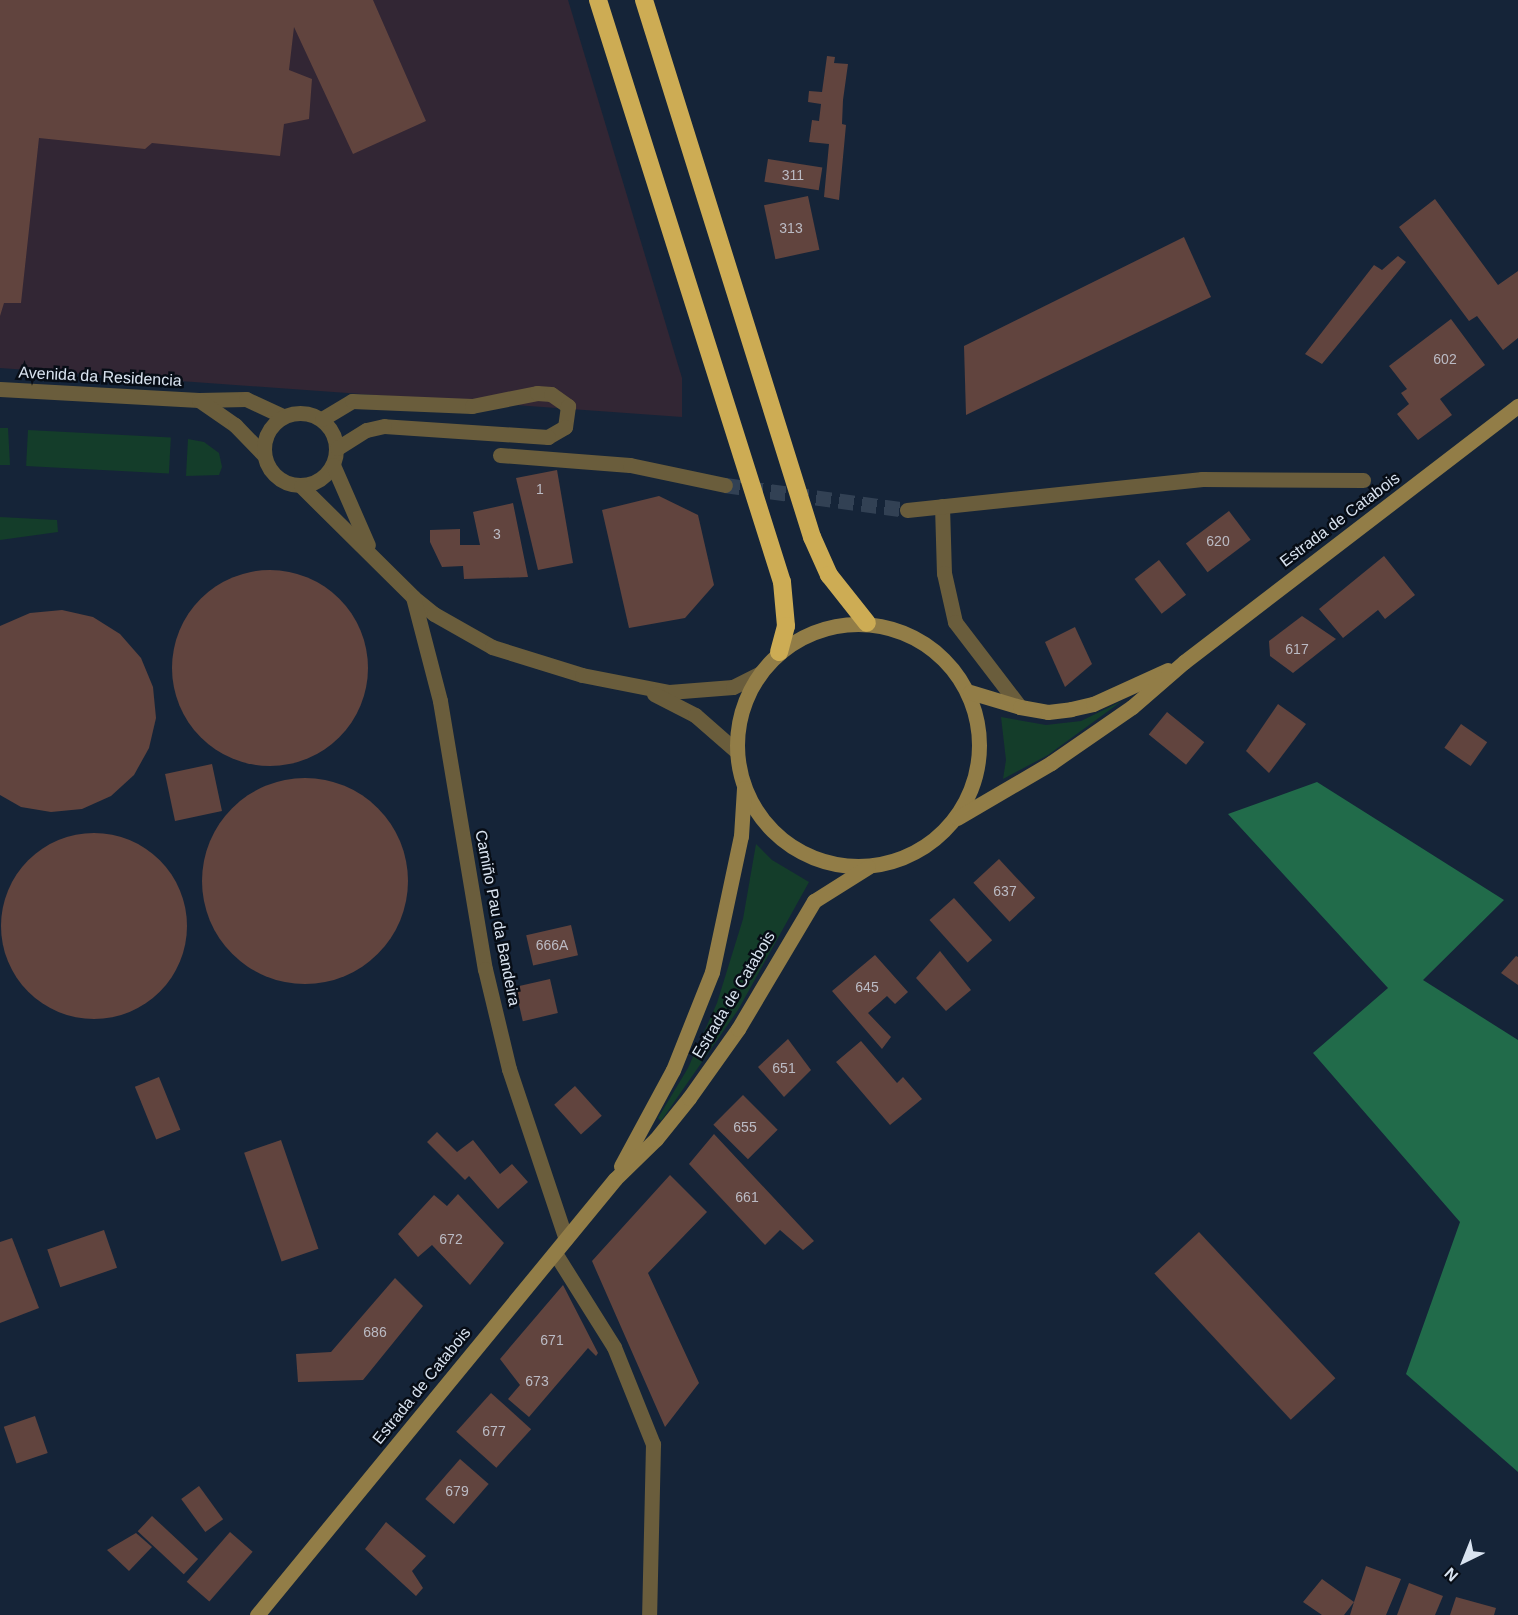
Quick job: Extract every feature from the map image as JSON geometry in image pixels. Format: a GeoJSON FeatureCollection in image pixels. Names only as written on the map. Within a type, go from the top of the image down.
{"type":"FeatureCollection","features":[{"type":"Feature","properties":{"kind":"highway"},"geometry":{"type":"LineString","coordinates":[[598,0],[782,582],[786,626],[779,652]]}},
{"type":"Feature","properties":{"kind":"highway"},"geometry":{"type":"LineString","coordinates":[[644,0],[812,537],[828,575],[867,623]]}},
{"type":"Feature","properties":{"kind":"main road","name":"Estrada de Catabois"},"geometry":{"type":"LineString","coordinates":[[257,1615],[615,1179],[656,1139],[718,1060],[814,901],[868,867],[911,854],[930,843],[954,820],[1089,738],[1184,662],[1518,406]]}},
{"type":"Feature","properties":{"kind":"main road","name":"Estrada de Catabois"},"geometry":{"type":"LineString","coordinates":[[868,867],[834,864],[801,852],[773,832],[752,804],[744,785],[735,750],[741,710],[759,674],[779,652],[820,629],[867,623],[918,639],[949,664],[970,692],[979,729],[979,761],[970,792],[954,820]]}},
{"type":"Feature","properties":{"kind":"main road","name":"Estrada de Catabois"},"geometry":{"type":"LineString","coordinates":[[970,692],[1020,707],[1048,712],[1093,704],[1184,662]]}},
{"type":"Feature","properties":{"kind":"main road","name":"Estrada de Catabois"},"geometry":{"type":"LineString","coordinates":[[615,1179],[673,1070],[712,972],[741,836],[744,785]]}},
{"type":"Feature","properties":{"kind":"street","name":"Avenida da Residencia"},"geometry":{"type":"LineString","coordinates":[[0,389],[199,400],[246,399],[282,416]]}},
{"type":"Feature","properties":{"kind":"street"},"geometry":{"type":"LineString","coordinates":[[322,419],[352,401],[466,407],[537,393],[551,394],[568,406],[565,427],[548,437],[384,426],[366,430],[337,448]]}},
{"type":"Feature","properties":{"kind":"street"},"geometry":{"type":"LineString","coordinates":[[199,400],[235,425],[263,454],[275,475],[301,486],[372,553],[413,597],[434,614],[492,647],[549,667],[643,688],[704,692],[732,687],[759,674]]}},
{"type":"Feature","properties":{"kind":"street"},"geometry":{"type":"LineString","coordinates":[[263,454],[267,433],[282,416],[297,412],[322,419],[331,428],[337,448],[333,465],[314,483],[301,486]]}},
{"type":"Feature","properties":{"kind":"street"},"geometry":{"type":"LineString","coordinates":[[500,455],[630,465],[725,485]]}},
{"type":"Feature","properties":{"kind":"street"},"geometry":{"type":"LineString","coordinates":[[333,465],[372,553]]}},
{"type":"Feature","properties":{"kind":"street"},"geometry":{"type":"LineString","coordinates":[[907,510],[1202,479],[1363,480]]}},
{"type":"Feature","properties":{"kind":"street"},"geometry":{"type":"LineString","coordinates":[[942,506],[944,573],[956,622],[1020,707]]}},
{"type":"Feature","properties":{"kind":"street","name":"Camiño Pau da Bandeira"},"geometry":{"type":"LineString","coordinates":[[413,597],[440,701],[493,1002],[509,1069],[566,1239]]}},
{"type":"Feature","properties":{"kind":"street"},"geometry":{"type":"LineString","coordinates":[[643,688],[695,715],[735,750]]}},
{"type":"Feature","properties":{"kind":"street"},"geometry":{"type":"LineString","coordinates":[[555,1253],[614,1347],[653,1444],[649,1615]]}},
{"type":"Feature","properties":{"kind":"shaded area"},"geometry":{"type":"Polygon","coordinates":[[[0,0],[568,0],[682,378],[682,417],[0,368],[0,0]]]}},
{"type":"Feature","properties":{"kind":"green space"},"geometry":{"type":"Polygon","coordinates":[[[0,428],[8,428],[10,465],[0,465],[0,428]]]}},
{"type":"Feature","properties":{"kind":"green space"},"geometry":{"type":"Polygon","coordinates":[[[28,430],[171,437],[169,473],[26,466],[28,430]]]}},
{"type":"Feature","properties":{"kind":"green space"},"geometry":{"type":"Polygon","coordinates":[[[188,439],[204,442],[219,453],[222,467],[219,475],[186,476],[188,439]]]}},
{"type":"Feature","properties":{"kind":"green space"},"geometry":{"type":"Polygon","coordinates":[[[0,517],[57,520],[58,532],[0,540],[0,517]]]}},
{"type":"Feature","properties":{"kind":"green space"},"geometry":{"type":"Polygon","coordinates":[[[1122,701],[1048,755],[1003,779],[1006,760],[1001,717],[1046,725],[1081,721],[1122,701]]]}},
{"type":"Feature","properties":{"kind":"green space"},"geometry":{"type":"Polygon","coordinates":[[[1317,782],[1504,900],[1423,980],[1518,1040],[1518,1472],[1406,1374],[1460,1222],[1313,1053],[1388,988],[1228,814],[1317,782]]]}},
{"type":"Feature","properties":{"kind":"green space"},"geometry":{"type":"Polygon","coordinates":[[[756,844],[772,860],[809,882],[738,1010],[661,1121],[658,1118],[688,1068],[717,1003],[743,919],[756,844]]]}},
{"type":"Feature","properties":{"kind":"building"},"geometry":{"type":"Polygon","coordinates":[[[0,0],[373,0],[426,121],[353,154],[294,27],[289,70],[312,79],[309,119],[284,124],[280,156],[152,143],[145,149],[39,138],[21,303],[4,303],[0,316],[0,0]]]}},
{"type":"Feature","properties":{"kind":"building"},"geometry":{"type":"Polygon","coordinates":[[[827,56],[835,57],[834,63],[848,64],[843,100],[842,124],[846,125],[839,200],[824,197],[829,144],[809,142],[812,120],[819,121],[821,104],[808,102],[809,91],[822,92],[827,56]]]}},
{"type":"Feature","properties":{"kind":"building"},"geometry":{"type":"Polygon","coordinates":[[[768,159],[822,168],[819,190],[764,182],[768,159]]]}},
{"type":"Feature","properties":{"kind":"building"},"geometry":{"type":"Polygon","coordinates":[[[808,196],[819,250],[775,259],[764,205],[808,196]]]}},
{"type":"Feature","properties":{"kind":"building"},"geometry":{"type":"Polygon","coordinates":[[[1435,199],[1498,285],[1518,271],[1518,338],[1503,350],[1477,316],[1469,321],[1399,227],[1435,199]]]}},
{"type":"Feature","properties":{"kind":"building"},"geometry":{"type":"Polygon","coordinates":[[[1184,237],[1211,297],[966,415],[964,346],[1184,237]]]}},
{"type":"Feature","properties":{"kind":"building"},"geometry":{"type":"Polygon","coordinates":[[[1398,256],[1406,262],[1322,364],[1305,354],[1374,265],[1382,270],[1398,256]]]}},
{"type":"Feature","properties":{"kind":"building"},"geometry":{"type":"Polygon","coordinates":[[[1451,319],[1485,365],[1440,399],[1452,415],[1418,440],[1397,414],[1409,404],[1401,393],[1407,389],[1389,366],[1451,319]]]}},
{"type":"Feature","properties":{"kind":"building"},"geometry":{"type":"Polygon","coordinates":[[[557,470],[573,563],[538,570],[516,478],[557,470]]]}},
{"type":"Feature","properties":{"kind":"building"},"geometry":{"type":"Polygon","coordinates":[[[659,496],[698,515],[714,585],[685,618],[629,628],[602,510],[659,496]]]}},
{"type":"Feature","properties":{"kind":"building"},"geometry":{"type":"Polygon","coordinates":[[[513,503],[528,577],[464,579],[463,566],[442,567],[430,542],[430,530],[460,529],[460,545],[480,545],[473,512],[513,503]]]}},
{"type":"Feature","properties":{"kind":"building"},"geometry":{"type":"Polygon","coordinates":[[[1229,511],[1251,540],[1208,572],[1186,543],[1229,511]]]}},
{"type":"Feature","properties":{"kind":"building"},"geometry":{"type":"Polygon","coordinates":[[[1384,556],[1415,595],[1385,619],[1378,610],[1343,638],[1319,609],[1384,556]]]}},
{"type":"Feature","properties":{"kind":"building"},"geometry":{"type":"Polygon","coordinates":[[[1159,560],[1186,595],[1162,614],[1135,579],[1159,560]]]}},
{"type":"Feature","properties":{"kind":"building"},"geometry":{"type":"Polygon","coordinates":[[[270,570],[289,572],[307,578],[324,587],[339,599],[351,614],[360,631],[366,649],[368,668],[366,687],[360,705],[351,722],[339,737],[324,749],[307,758],[289,764],[270,766],[251,764],[233,758],[216,749],[201,737],[189,722],[180,705],[174,687],[172,668],[174,649],[180,631],[189,614],[201,599],[216,587],[233,578],[251,572],[270,570]]]}},
{"type":"Feature","properties":{"kind":"building"},"geometry":{"type":"Polygon","coordinates":[[[62,610],[93,617],[120,634],[141,658],[153,687],[156,718],[149,748],[134,775],[111,796],[82,809],[51,812],[21,807],[0,795],[0,626],[30,613],[62,610]]]}},
{"type":"Feature","properties":{"kind":"building"},"geometry":{"type":"Polygon","coordinates":[[[1302,616],[1336,639],[1293,673],[1270,656],[1269,641],[1302,616]]]}},
{"type":"Feature","properties":{"kind":"building"},"geometry":{"type":"Polygon","coordinates":[[[1075,627],[1092,664],[1065,687],[1045,642],[1075,627]]]}},
{"type":"Feature","properties":{"kind":"building"},"geometry":{"type":"Polygon","coordinates":[[[1278,704],[1306,724],[1269,773],[1246,751],[1278,704]]]}},
{"type":"Feature","properties":{"kind":"building"},"geometry":{"type":"Polygon","coordinates":[[[1167,712],[1204,742],[1186,765],[1149,735],[1167,712]]]}},
{"type":"Feature","properties":{"kind":"building"},"geometry":{"type":"Polygon","coordinates":[[[1461,724],[1487,742],[1471,766],[1444,748],[1461,724]]]}},
{"type":"Feature","properties":{"kind":"building"},"geometry":{"type":"Polygon","coordinates":[[[212,764],[222,811],[175,821],[165,774],[212,764]]]}},
{"type":"Feature","properties":{"kind":"building"},"geometry":{"type":"Polygon","coordinates":[[[295,778],[315,778],[345,785],[371,801],[385,815],[401,841],[408,881],[401,921],[385,947],[371,961],[345,977],[315,984],[295,984],[265,977],[239,961],[225,947],[209,921],[202,891],[202,871],[209,841],[225,815],[239,801],[265,785],[295,778]]]}},
{"type":"Feature","properties":{"kind":"building"},"geometry":{"type":"Polygon","coordinates":[[[94,833],[130,840],[160,860],[180,890],[187,926],[180,962],[160,992],[130,1012],[94,1019],[58,1012],[28,992],[8,962],[1,926],[8,890],[28,860],[58,840],[94,833]]]}},
{"type":"Feature","properties":{"kind":"building"},"geometry":{"type":"Polygon","coordinates":[[[999,859],[1035,898],[1010,922],[973,883],[999,859]]]}},
{"type":"Feature","properties":{"kind":"building"},"geometry":{"type":"Polygon","coordinates":[[[954,898],[992,940],[968,962],[929,920],[954,898]]]}},
{"type":"Feature","properties":{"kind":"building"},"geometry":{"type":"Polygon","coordinates":[[[571,925],[578,955],[533,966],[526,935],[571,925]]]}},
{"type":"Feature","properties":{"kind":"building"},"geometry":{"type":"Polygon","coordinates":[[[940,951],[971,990],[946,1011],[916,978],[940,951]]]}},
{"type":"Feature","properties":{"kind":"building"},"geometry":{"type":"Polygon","coordinates":[[[875,955],[908,992],[895,1004],[887,996],[868,1013],[891,1037],[882,1049],[832,991],[875,955]]]}},
{"type":"Feature","properties":{"kind":"building"},"geometry":{"type":"Polygon","coordinates":[[[1516,956],[1518,957],[1518,985],[1501,973],[1516,956]]]}},
{"type":"Feature","properties":{"kind":"building"},"geometry":{"type":"Polygon","coordinates":[[[550,979],[558,1013],[523,1021],[515,987],[550,979]]]}},
{"type":"Feature","properties":{"kind":"building"},"geometry":{"type":"Polygon","coordinates":[[[788,1039],[811,1070],[784,1097],[758,1067],[788,1039]]]}},
{"type":"Feature","properties":{"kind":"building"},"geometry":{"type":"Polygon","coordinates":[[[861,1041],[897,1083],[903,1077],[922,1099],[890,1125],[836,1062],[861,1041]]]}},
{"type":"Feature","properties":{"kind":"building"},"geometry":{"type":"Polygon","coordinates":[[[159,1077],[180,1130],[156,1140],[135,1087],[159,1077]]]}},
{"type":"Feature","properties":{"kind":"building"},"geometry":{"type":"Polygon","coordinates":[[[575,1086],[602,1116],[581,1134],[554,1105],[575,1086]]]}},
{"type":"Feature","properties":{"kind":"building"},"geometry":{"type":"Polygon","coordinates":[[[743,1095],[778,1130],[748,1159],[713,1125],[743,1095]]]}},
{"type":"Feature","properties":{"kind":"building"},"geometry":{"type":"Polygon","coordinates":[[[437,1132],[457,1152],[473,1140],[500,1174],[512,1164],[528,1182],[498,1209],[469,1176],[465,1180],[427,1142],[437,1132]]]}},
{"type":"Feature","properties":{"kind":"building"},"geometry":{"type":"Polygon","coordinates":[[[714,1134],[814,1241],[803,1250],[780,1230],[765,1245],[689,1164],[714,1134]]]}},
{"type":"Feature","properties":{"kind":"building"},"geometry":{"type":"Polygon","coordinates":[[[281,1140],[318,1249],[282,1261],[244,1153],[281,1140]]]}},
{"type":"Feature","properties":{"kind":"building"},"geometry":{"type":"Polygon","coordinates":[[[670,1175],[707,1212],[648,1273],[699,1383],[665,1427],[592,1261],[670,1175]]]}},
{"type":"Feature","properties":{"kind":"building"},"geometry":{"type":"Polygon","coordinates":[[[458,1194],[504,1243],[470,1285],[432,1245],[418,1257],[398,1234],[434,1195],[447,1206],[458,1194]]]}},
{"type":"Feature","properties":{"kind":"building"},"geometry":{"type":"Polygon","coordinates":[[[104,1230],[117,1268],[60,1287],[47,1250],[104,1230]]]}},
{"type":"Feature","properties":{"kind":"building"},"geometry":{"type":"Polygon","coordinates":[[[1199,1232],[1335,1378],[1291,1420],[1154,1274],[1199,1232]]]}},
{"type":"Feature","properties":{"kind":"building"},"geometry":{"type":"Polygon","coordinates":[[[12,1238],[39,1308],[0,1323],[0,1242],[12,1238]]]}},
{"type":"Feature","properties":{"kind":"building"},"geometry":{"type":"Polygon","coordinates":[[[395,1278],[423,1306],[363,1380],[298,1382],[296,1354],[331,1352],[395,1278]]]}},
{"type":"Feature","properties":{"kind":"building"},"geometry":{"type":"Polygon","coordinates":[[[563,1285],[598,1353],[596,1356],[588,1348],[529,1417],[508,1399],[520,1385],[500,1359],[563,1285]]]}},
{"type":"Feature","properties":{"kind":"building"},"geometry":{"type":"Polygon","coordinates":[[[491,1393],[531,1429],[496,1468],[456,1432],[491,1393]]]}},
{"type":"Feature","properties":{"kind":"building"},"geometry":{"type":"Polygon","coordinates":[[[35,1416],[48,1453],[16,1464],[4,1427],[35,1416]]]}},
{"type":"Feature","properties":{"kind":"building"},"geometry":{"type":"Polygon","coordinates":[[[460,1459],[489,1484],[454,1524],[425,1499],[460,1459]]]}},
{"type":"Feature","properties":{"kind":"building"},"geometry":{"type":"Polygon","coordinates":[[[199,1486],[223,1519],[205,1532],[181,1499],[199,1486]]]}},
{"type":"Feature","properties":{"kind":"building"},"geometry":{"type":"Polygon","coordinates":[[[152,1516],[198,1559],[184,1574],[138,1531],[152,1516]]]}},
{"type":"Feature","properties":{"kind":"building"},"geometry":{"type":"Polygon","coordinates":[[[386,1522],[426,1556],[412,1571],[423,1588],[416,1596],[365,1549],[386,1522]]]}},
{"type":"Feature","properties":{"kind":"building"},"geometry":{"type":"Polygon","coordinates":[[[230,1532],[253,1552],[209,1601],[187,1582],[230,1532]]]}},
{"type":"Feature","properties":{"kind":"building"},"geometry":{"type":"Polygon","coordinates":[[[136,1533],[152,1547],[129,1571],[107,1550],[136,1533]]]}},
{"type":"Feature","properties":{"kind":"building"},"geometry":{"type":"Polygon","coordinates":[[[1366,1566],[1401,1579],[1386,1615],[1350,1615],[1366,1566]]]}},
{"type":"Feature","properties":{"kind":"building"},"geometry":{"type":"Polygon","coordinates":[[[1322,1579],[1354,1602],[1344,1615],[1322,1615],[1303,1602],[1322,1579]]]}},
{"type":"Feature","properties":{"kind":"building"},"geometry":{"type":"Polygon","coordinates":[[[1409,1583],[1443,1596],[1435,1615],[1397,1615],[1409,1583]]]}},
{"type":"Feature","properties":{"kind":"building"},"geometry":{"type":"Polygon","coordinates":[[[1456,1597],[1496,1608],[1494,1615],[1450,1615],[1456,1597]]]}},
{"type":"Feature","properties":{"kind":"tunnel"},"geometry":{"type":"LineString","coordinates":[[725,485],[907,510]]}}]}
